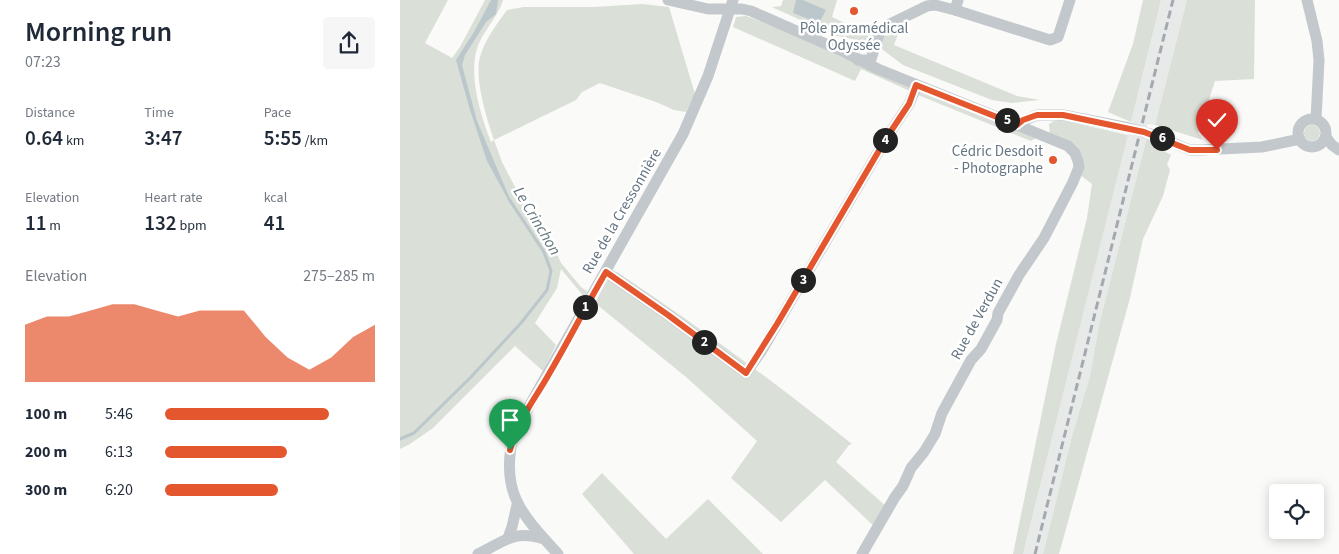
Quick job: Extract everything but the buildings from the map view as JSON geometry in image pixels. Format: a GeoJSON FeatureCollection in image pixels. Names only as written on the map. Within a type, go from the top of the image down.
{"type":"FeatureCollection","features":[{"type":"Feature","properties":{"kind":"street"},"geometry":{"type":"LineString","coordinates":[[668,0],[708,9],[731,5],[751,11],[858,60],[1017,125],[1023,120],[1037,115],[1063,115],[1130,128],[1154,135],[1190,150],[1262,147],[1300,140]]}},
{"type":"Feature","properties":{"kind":"street"},"geometry":{"type":"LineString","coordinates":[[858,60],[872,54],[883,28],[927,6],[957,5],[1050,40],[1058,37],[1070,0]]}},
{"type":"Feature","properties":{"kind":"street"},"geometry":{"type":"LineString","coordinates":[[1307,0],[1317,41],[1319,60],[1316,119]]}},
{"type":"Feature","properties":{"kind":"street","name":"Rue de la Cressonnière"},"geometry":{"type":"LineString","coordinates":[[517,505],[510,479],[509,461],[514,434],[683,134],[708,76],[731,5]]}},
{"type":"Feature","properties":{"kind":"street"},"geometry":{"type":"LineString","coordinates":[[844,52],[872,54],[912,83]]}},
{"type":"Feature","properties":{"kind":"street"},"geometry":{"type":"LineString","coordinates":[[606,272],[746,373],[887,137],[909,104],[912,83]]}},
{"type":"Feature","properties":{"kind":"street"},"geometry":{"type":"LineString","coordinates":[[1326,137],[1322,143],[1312,147],[1305,145],[1300,140],[1299,129],[1302,123],[1309,119],[1316,119],[1325,126],[1326,137],[1339,150]]}},
{"type":"Feature","properties":{"kind":"street","name":"Rue de Verdun"},"geometry":{"type":"LineString","coordinates":[[862,554],[903,486],[911,468],[935,434],[942,413],[971,360],[981,349],[997,320],[998,313],[1019,276],[1044,238],[1079,167],[1075,153],[1068,146],[1017,125]]}},
{"type":"Feature","properties":{"kind":"street"},"geometry":{"type":"LineString","coordinates":[[508,538],[517,505]]}},
{"type":"Feature","properties":{"kind":"street"},"geometry":{"type":"LineString","coordinates":[[517,505],[558,554]]}},
{"type":"Feature","properties":{"kind":"street"},"geometry":{"type":"LineString","coordinates":[[478,554],[493,548],[508,538],[519,535],[544,539]]}},
{"type":"Feature","properties":{"kind":"shaded area"},"geometry":{"type":"Polygon","coordinates":[[[400,0],[448,0],[425,43],[452,58],[460,47],[485,0],[503,0],[480,41],[476,53],[474,78],[479,105],[491,142],[494,140],[502,162],[530,216],[553,245],[561,263],[581,287],[587,291],[585,298],[561,269],[557,288],[535,323],[556,345],[543,371],[515,346],[433,428],[400,449],[400,0]]]}},
{"type":"Feature","properties":{"kind":"shaded area"},"geometry":{"type":"Polygon","coordinates":[[[491,0],[498,0],[496,14],[486,22],[465,55],[462,65],[477,121],[511,205],[487,161],[456,60],[491,0]]]}},
{"type":"Feature","properties":{"kind":"shaded area"},"geometry":{"type":"Polygon","coordinates":[[[783,0],[837,0],[832,17],[868,34],[872,23],[878,25],[902,23],[894,45],[1017,96],[1040,100],[1012,103],[992,100],[903,65],[875,44],[833,35],[772,7],[781,6],[783,0]]]}},
{"type":"Feature","properties":{"kind":"shaded area"},"geometry":{"type":"Polygon","coordinates":[[[796,0],[803,0],[826,10],[819,23],[793,13],[796,0]]]}},
{"type":"Feature","properties":{"kind":"shaded area"},"geometry":{"type":"Polygon","coordinates":[[[1143,0],[1161,0],[1131,122],[1108,112],[1133,44],[1143,0]]]}},
{"type":"Feature","properties":{"kind":"shaded area"},"geometry":{"type":"Polygon","coordinates":[[[1161,0],[1187,0],[1155,125],[1148,124],[1145,131],[1147,137],[1099,325],[1090,376],[1072,436],[1043,554],[1023,554],[1128,135],[1133,123],[1131,122],[1161,0]]]}},
{"type":"Feature","properties":{"kind":"shaded area"},"geometry":{"type":"Polygon","coordinates":[[[1187,0],[1255,0],[1254,79],[1215,81],[1198,133],[1203,140],[1155,125],[1187,0]]]}},
{"type":"Feature","properties":{"kind":"shaded area"},"geometry":{"type":"Polygon","coordinates":[[[642,4],[669,7],[695,94],[686,112],[674,110],[600,83],[582,92],[576,100],[494,140],[482,99],[479,66],[480,57],[485,45],[507,10],[524,7],[594,7],[642,4]]]}},
{"type":"Feature","properties":{"kind":"shaded area"},"geometry":{"type":"Polygon","coordinates":[[[746,16],[779,28],[850,61],[1036,138],[1031,141],[923,97],[861,69],[855,81],[733,27],[736,17],[746,16]]]}},
{"type":"Feature","properties":{"kind":"shaded area"},"geometry":{"type":"Polygon","coordinates":[[[1061,120],[1128,135],[1023,554],[1013,554],[1056,344],[1087,218],[1092,184],[1080,175],[1083,164],[1082,156],[1078,149],[1070,143],[1050,135],[1049,124],[1061,120]]]}},
{"type":"Feature","properties":{"kind":"shaded area"},"geometry":{"type":"Polygon","coordinates":[[[1309,125],[1315,125],[1320,130],[1318,139],[1309,141],[1304,136],[1304,130],[1309,125]]]}},
{"type":"Feature","properties":{"kind":"shaded area"},"geometry":{"type":"Polygon","coordinates":[[[1147,137],[1163,143],[1164,151],[1171,155],[1167,164],[1170,170],[1163,196],[1143,239],[1130,298],[1059,554],[1043,554],[1072,436],[1090,376],[1099,325],[1147,137]]]}},
{"type":"Feature","properties":{"kind":"shaded area"},"geometry":{"type":"Polygon","coordinates":[[[617,272],[736,355],[852,444],[849,445],[836,462],[888,508],[877,529],[825,480],[781,522],[731,478],[757,441],[686,377],[595,303],[609,276],[617,272]]]}},
{"type":"Feature","properties":{"kind":"shaded area"},"geometry":{"type":"Polygon","coordinates":[[[602,473],[666,539],[708,499],[763,554],[634,554],[582,494],[602,473]]]}},
{"type":"Feature","properties":{"kind":"waterway","name":"Le Crinchon"},"geometry":{"type":"LineString","coordinates":[[400,439],[414,433],[471,377],[521,323],[547,290],[551,271],[544,252],[509,199]]}},
{"type":"Feature","properties":{"kind":"railway"},"geometry":{"type":"LineString","coordinates":[[1035,554],[1173,0]]}},
{"type":"Feature","properties":{"kind":"place","name":"Pôle paramédical Odyssée"},"geometry":{"type":"Point","coordinates":[854,11]}},
{"type":"Feature","properties":{"kind":"place","name":"Cédric Desdoit - Photographe"},"geometry":{"type":"Point","coordinates":[1053,160]}},
{"type":"Feature","properties":{"kind":"route"},"geometry":{"type":"LineString","coordinates":[[510,450],[514,434],[528,408],[606,272],[620,280],[746,373],[762,350],[887,137],[909,104],[916,85],[1017,125],[1023,120],[1037,115],[1063,115],[1130,128],[1154,135],[1190,150],[1217,150]]}}]}
